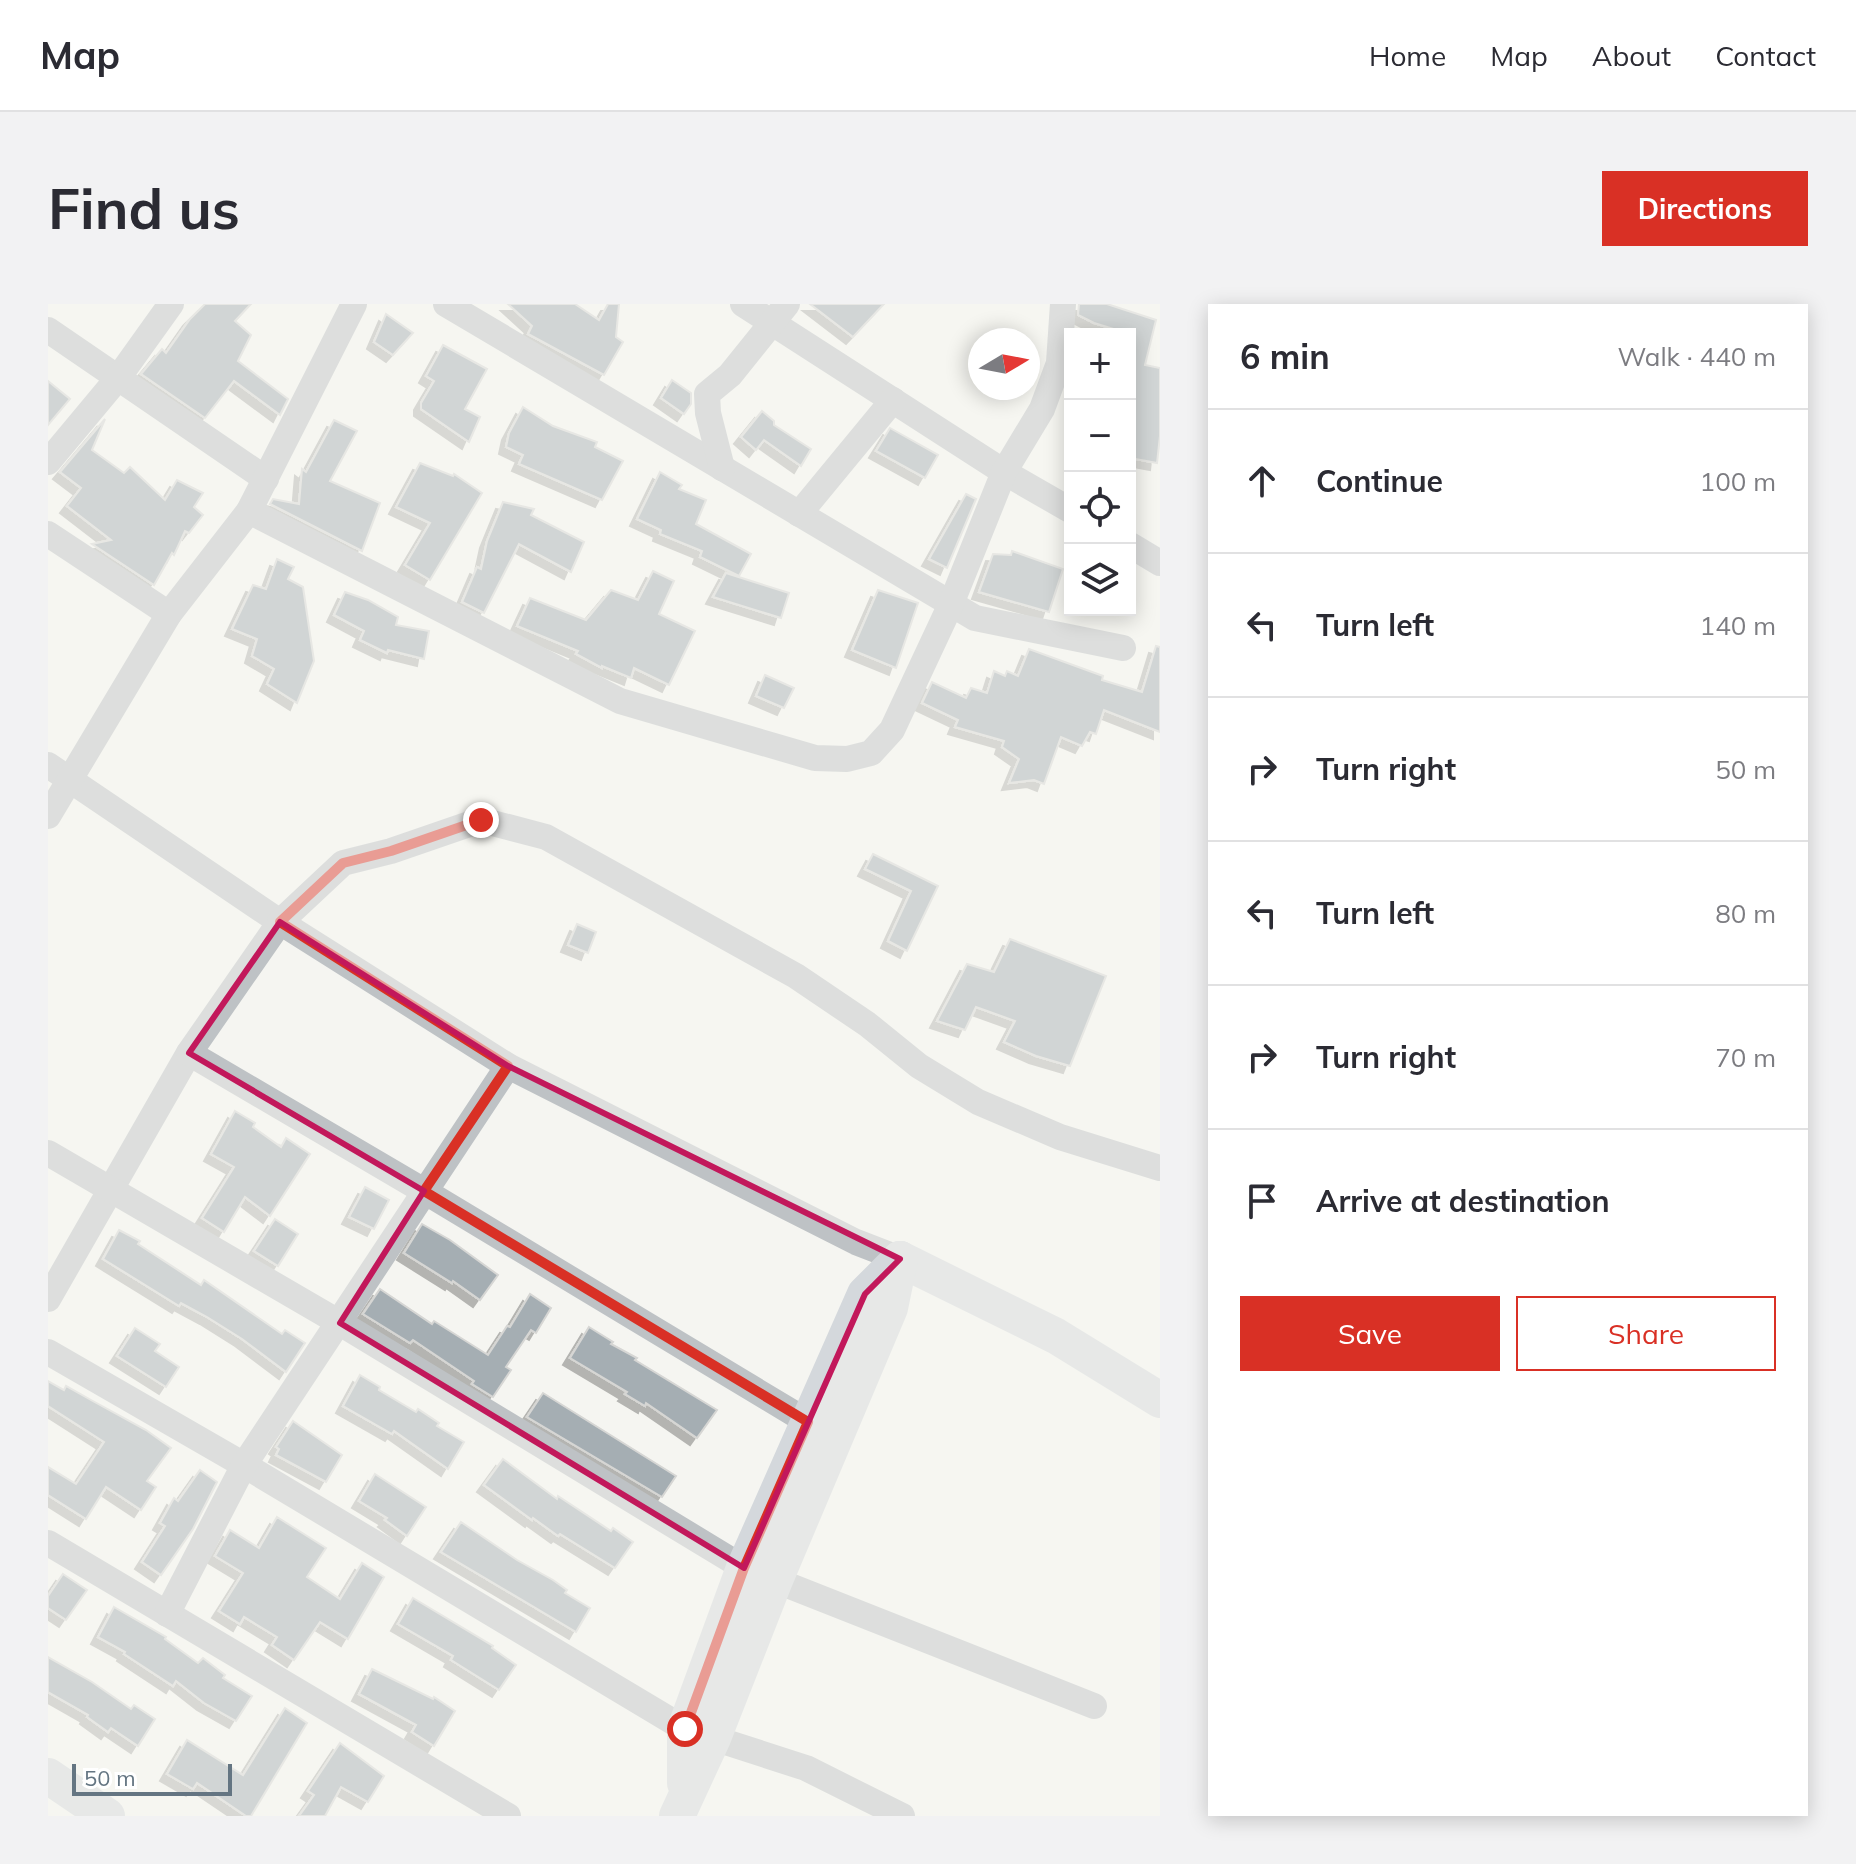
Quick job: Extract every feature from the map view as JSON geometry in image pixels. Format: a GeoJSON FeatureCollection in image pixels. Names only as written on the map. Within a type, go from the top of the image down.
{"type":"FeatureCollection","features":[{"type":"Feature","properties":{"kind":"main road"},"geometry":{"type":"LineString","coordinates":[[900,1259],[1056,1336],[1160,1400]]}},
{"type":"Feature","properties":{"kind":"main road"},"geometry":{"type":"LineString","coordinates":[[681,1806],[699,1733],[759,1574],[808,1422],[865,1294],[900,1259]]}},
{"type":"Feature","properties":{"kind":"main road"},"geometry":{"type":"LineString","coordinates":[[759,1574],[890,1308],[900,1259]]}},
{"type":"Feature","properties":{"kind":"main road"},"geometry":{"type":"LineString","coordinates":[[48,1776],[107,1816]]}},
{"type":"Feature","properties":{"kind":"street"},"geometry":{"type":"LineString","coordinates":[[48,462],[118,378],[171,304]]}},
{"type":"Feature","properties":{"kind":"street"},"geometry":{"type":"LineString","coordinates":[[48,816],[169,614],[249,511],[354,304]]}},
{"type":"Feature","properties":{"kind":"street"},"geometry":{"type":"LineString","coordinates":[[446,304],[975,618],[1123,648]]}},
{"type":"Feature","properties":{"kind":"street"},"geometry":{"type":"LineString","coordinates":[[743,304],[780,314],[893,400],[1004,472],[1064,507]]}},
{"type":"Feature","properties":{"kind":"street"},"geometry":{"type":"LineString","coordinates":[[249,511],[620,701],[815,758],[847,759],[871,753],[892,730],[951,604],[1004,472],[1042,409],[1059,363],[1063,304]]}},
{"type":"Feature","properties":{"kind":"street"},"geometry":{"type":"LineString","coordinates":[[722,468],[708,413],[707,394],[730,375],[780,314]]}},
{"type":"Feature","properties":{"kind":"street"},"geometry":{"type":"LineString","coordinates":[[48,330],[266,479]]}},
{"type":"Feature","properties":{"kind":"street"},"geometry":{"type":"LineString","coordinates":[[799,514],[893,400]]}},
{"type":"Feature","properties":{"kind":"street"},"geometry":{"type":"LineString","coordinates":[[48,534],[169,614]]}},
{"type":"Feature","properties":{"kind":"street"},"geometry":{"type":"LineString","coordinates":[[1136,549],[1160,563]]}},
{"type":"Feature","properties":{"kind":"street"},"geometry":{"type":"LineString","coordinates":[[48,765],[280,922],[508,1066],[856,1242],[900,1259]]}},
{"type":"Feature","properties":{"kind":"street"},"geometry":{"type":"LineString","coordinates":[[48,1299],[189,1053],[280,922],[343,863],[391,851],[481,820],[546,837],[796,976],[867,1024],[919,1066],[978,1102],[1060,1137],[1160,1168]]}},
{"type":"Feature","properties":{"kind":"street"},"geometry":{"type":"LineString","coordinates":[[189,1053],[808,1422]]}},
{"type":"Feature","properties":{"kind":"street"},"geometry":{"type":"LineString","coordinates":[[167,1614],[244,1465],[508,1066]]}},
{"type":"Feature","properties":{"kind":"street"},"geometry":{"type":"LineString","coordinates":[[48,1153],[340,1323],[759,1574],[1094,1706]]}},
{"type":"Feature","properties":{"kind":"street"},"geometry":{"type":"LineString","coordinates":[[48,1352],[699,1733],[806,1768],[902,1816]]}},
{"type":"Feature","properties":{"kind":"street"},"geometry":{"type":"LineString","coordinates":[[48,1543],[508,1816]]}},
{"type":"Feature","properties":{"kind":"highlighted area"},"geometry":{"type":"Polygon","coordinates":[[[280,922],[508,1066],[900,1259],[865,1294],[744,1568],[340,1323],[424,1191],[189,1053],[280,922]]]}},
{"type":"Feature","properties":{"kind":"building"},"geometry":{"type":"Polygon","coordinates":[[[205,304],[251,304],[235,321],[251,335],[238,361],[288,399],[280,415],[234,381],[205,418],[141,374],[162,349],[166,353],[205,304]]]}},
{"type":"Feature","properties":{"kind":"building"},"geometry":{"type":"Polygon","coordinates":[[[508,304],[575,304],[599,320],[608,304],[619,304],[616,337],[623,342],[604,375],[528,334],[532,326],[508,304]]]}},
{"type":"Feature","properties":{"kind":"building"},"geometry":{"type":"Polygon","coordinates":[[[810,304],[884,304],[853,337],[810,304]]]}},
{"type":"Feature","properties":{"kind":"building"},"geometry":{"type":"Polygon","coordinates":[[[1079,304],[1107,304],[1156,320],[1145,365],[1160,368],[1157,463],[1136,459],[1136,328],[1110,328],[1078,315],[1079,304]]]}},
{"type":"Feature","properties":{"kind":"building"},"geometry":{"type":"Polygon","coordinates":[[[386,314],[413,333],[393,355],[374,342],[386,314]]]}},
{"type":"Feature","properties":{"kind":"building"},"geometry":{"type":"Polygon","coordinates":[[[443,345],[487,369],[465,409],[480,417],[469,442],[421,409],[421,403],[434,381],[426,376],[443,345]]]}},
{"type":"Feature","properties":{"kind":"building"},"geometry":{"type":"Polygon","coordinates":[[[672,380],[691,393],[691,404],[684,414],[661,398],[672,380]]]}},
{"type":"Feature","properties":{"kind":"building"},"geometry":{"type":"Polygon","coordinates":[[[48,381],[70,399],[48,425],[48,381]]]}},
{"type":"Feature","properties":{"kind":"building"},"geometry":{"type":"Polygon","coordinates":[[[523,407],[553,426],[597,442],[595,447],[623,461],[602,500],[519,464],[523,455],[506,447],[509,433],[523,407]]]}},
{"type":"Feature","properties":{"kind":"building"},"geometry":{"type":"Polygon","coordinates":[[[762,411],[774,421],[774,425],[811,449],[801,466],[764,440],[756,450],[741,437],[762,411]]]}},
{"type":"Feature","properties":{"kind":"building"},"geometry":{"type":"Polygon","coordinates":[[[105,419],[92,450],[124,473],[130,467],[165,500],[177,480],[203,493],[194,507],[203,515],[189,533],[185,531],[174,555],[172,553],[154,585],[92,544],[111,540],[67,506],[81,488],[60,472],[105,419]]]}},
{"type":"Feature","properties":{"kind":"building"},"geometry":{"type":"Polygon","coordinates":[[[334,420],[357,431],[330,481],[380,503],[362,551],[270,504],[273,499],[299,504],[302,469],[306,472],[334,420]]]}},
{"type":"Feature","properties":{"kind":"building"},"geometry":{"type":"Polygon","coordinates":[[[890,428],[938,455],[925,478],[876,451],[890,428]]]}},
{"type":"Feature","properties":{"kind":"building"},"geometry":{"type":"Polygon","coordinates":[[[420,463],[454,474],[482,493],[430,580],[405,565],[430,523],[396,507],[420,463]]]}},
{"type":"Feature","properties":{"kind":"building"},"geometry":{"type":"Polygon","coordinates":[[[660,472],[682,485],[679,489],[706,500],[696,524],[751,554],[739,576],[700,557],[702,551],[660,534],[661,530],[637,519],[660,472]]]}},
{"type":"Feature","properties":{"kind":"building"},"geometry":{"type":"Polygon","coordinates":[[[966,494],[976,499],[947,568],[929,559],[966,494]]]}},
{"type":"Feature","properties":{"kind":"building"},"geometry":{"type":"Polygon","coordinates":[[[503,502],[534,509],[531,515],[584,542],[571,572],[519,544],[484,613],[462,602],[477,567],[481,569],[487,541],[503,502]]]}},
{"type":"Feature","properties":{"kind":"building"},"geometry":{"type":"Polygon","coordinates":[[[1012,551],[1063,569],[1049,612],[979,592],[993,554],[1011,555],[1012,551]]]}},
{"type":"Feature","properties":{"kind":"building"},"geometry":{"type":"Polygon","coordinates":[[[277,559],[294,567],[288,579],[303,587],[314,661],[297,703],[267,684],[274,669],[252,656],[257,639],[232,629],[253,585],[266,589],[277,559]]]}},
{"type":"Feature","properties":{"kind":"building"},"geometry":{"type":"Polygon","coordinates":[[[653,571],[674,581],[659,614],[695,631],[669,685],[634,668],[631,678],[602,668],[576,654],[578,651],[517,626],[530,598],[586,620],[611,590],[638,600],[653,571]]]}},
{"type":"Feature","properties":{"kind":"building"},"geometry":{"type":"Polygon","coordinates":[[[726,573],[789,593],[781,618],[713,597],[726,573]]]}},
{"type":"Feature","properties":{"kind":"building"},"geometry":{"type":"Polygon","coordinates":[[[878,590],[918,603],[896,668],[852,650],[878,590]]]}},
{"type":"Feature","properties":{"kind":"building"},"geometry":{"type":"Polygon","coordinates":[[[345,592],[368,600],[398,617],[396,625],[429,631],[424,659],[388,650],[387,653],[360,640],[364,631],[334,615],[345,592]]]}},
{"type":"Feature","properties":{"kind":"building"},"geometry":{"type":"Polygon","coordinates":[[[1156,646],[1160,647],[1160,732],[1104,710],[1096,734],[1090,732],[1082,746],[1061,737],[1044,784],[1034,780],[1009,783],[1019,759],[1002,747],[1004,741],[955,727],[958,720],[922,703],[932,682],[966,698],[971,688],[987,693],[994,671],[1005,676],[1007,671],[1018,676],[1029,649],[1103,676],[1102,680],[1142,692],[1156,646]]]}},
{"type":"Feature","properties":{"kind":"building"},"geometry":{"type":"Polygon","coordinates":[[[765,675],[794,688],[784,708],[756,696],[765,675]]]}},
{"type":"Feature","properties":{"kind":"building"},"geometry":{"type":"Polygon","coordinates":[[[873,854],[938,886],[907,951],[888,941],[911,891],[865,869],[873,854]]]}},
{"type":"Feature","properties":{"kind":"building"},"geometry":{"type":"Polygon","coordinates":[[[577,924],[596,932],[588,953],[568,945],[577,924]]]}},
{"type":"Feature","properties":{"kind":"building"},"geometry":{"type":"Polygon","coordinates":[[[1010,939],[1106,976],[1070,1066],[1004,1042],[1015,1021],[976,1007],[965,1030],[937,1021],[967,964],[994,972],[1010,939]]]}},
{"type":"Feature","properties":{"kind":"building"},"geometry":{"type":"Polygon","coordinates":[[[235,1111],[255,1123],[253,1127],[281,1147],[286,1138],[310,1154],[270,1216],[245,1197],[224,1232],[202,1218],[234,1167],[211,1154],[235,1111]]]}},
{"type":"Feature","properties":{"kind":"building"},"geometry":{"type":"Polygon","coordinates":[[[365,1187],[389,1200],[374,1229],[349,1217],[365,1187]]]}},
{"type":"Feature","properties":{"kind":"building"},"geometry":{"type":"Polygon","coordinates":[[[275,1219],[298,1234],[278,1266],[254,1251],[275,1219]]]}},
{"type":"Feature","properties":{"kind":"building"},"geometry":{"type":"Polygon","coordinates":[[[422,1224],[498,1275],[480,1300],[404,1253],[422,1224]]]}},
{"type":"Feature","properties":{"kind":"building"},"geometry":{"type":"Polygon","coordinates":[[[119,1230],[140,1241],[138,1244],[201,1285],[204,1280],[282,1334],[285,1330],[305,1343],[286,1372],[207,1317],[181,1303],[179,1306],[103,1259],[119,1230]]]}},
{"type":"Feature","properties":{"kind":"building"},"geometry":{"type":"Polygon","coordinates":[[[380,1289],[432,1324],[434,1321],[488,1355],[530,1294],[551,1308],[536,1333],[531,1330],[506,1367],[511,1370],[493,1397],[413,1340],[410,1343],[363,1314],[380,1289]]]}},
{"type":"Feature","properties":{"kind":"building"},"geometry":{"type":"Polygon","coordinates":[[[589,1327],[637,1358],[635,1360],[717,1410],[697,1438],[646,1403],[645,1406],[570,1358],[589,1327]]]}},
{"type":"Feature","properties":{"kind":"building"},"geometry":{"type":"Polygon","coordinates":[[[135,1328],[160,1344],[155,1351],[179,1367],[166,1387],[117,1356],[135,1328]]]}},
{"type":"Feature","properties":{"kind":"building"},"geometry":{"type":"Polygon","coordinates":[[[360,1375],[416,1412],[418,1409],[439,1423],[437,1426],[464,1442],[448,1469],[394,1431],[392,1434],[343,1406],[360,1375]]]}},
{"type":"Feature","properties":{"kind":"building"},"geometry":{"type":"Polygon","coordinates":[[[48,1381],[64,1390],[66,1386],[146,1430],[171,1448],[147,1481],[156,1487],[141,1510],[106,1487],[86,1519],[48,1495],[48,1467],[76,1484],[104,1442],[48,1406],[48,1381]]]}},
{"type":"Feature","properties":{"kind":"building"},"geometry":{"type":"Polygon","coordinates":[[[543,1393],[676,1476],[662,1497],[527,1417],[543,1393]]]}},
{"type":"Feature","properties":{"kind":"building"},"geometry":{"type":"Polygon","coordinates":[[[293,1421],[342,1455],[326,1482],[276,1455],[279,1449],[276,1447],[293,1421]]]}},
{"type":"Feature","properties":{"kind":"building"},"geometry":{"type":"Polygon","coordinates":[[[503,1459],[557,1499],[558,1496],[633,1542],[615,1568],[532,1520],[484,1485],[503,1459]]]}},
{"type":"Feature","properties":{"kind":"building"},"geometry":{"type":"Polygon","coordinates":[[[200,1470],[217,1482],[193,1529],[161,1575],[142,1562],[165,1526],[160,1523],[174,1498],[178,1501],[200,1470]]]}},
{"type":"Feature","properties":{"kind":"building"},"geometry":{"type":"Polygon","coordinates":[[[375,1474],[426,1507],[407,1536],[385,1520],[387,1518],[359,1501],[375,1474]]]}},
{"type":"Feature","properties":{"kind":"building"},"geometry":{"type":"Polygon","coordinates":[[[277,1517],[326,1548],[307,1577],[340,1599],[362,1563],[384,1577],[348,1639],[320,1622],[294,1660],[272,1645],[277,1637],[244,1617],[240,1624],[219,1611],[243,1573],[215,1556],[230,1530],[259,1548],[277,1517]]]}},
{"type":"Feature","properties":{"kind":"building"},"geometry":{"type":"Polygon","coordinates":[[[461,1522],[553,1580],[567,1590],[565,1593],[590,1608],[576,1632],[441,1552],[461,1522]]]}},
{"type":"Feature","properties":{"kind":"building"},"geometry":{"type":"Polygon","coordinates":[[[63,1574],[87,1590],[66,1620],[48,1608],[48,1596],[63,1574]]]}},
{"type":"Feature","properties":{"kind":"building"},"geometry":{"type":"Polygon","coordinates":[[[413,1598],[493,1646],[516,1665],[499,1690],[451,1660],[453,1656],[398,1624],[413,1598]]]}},
{"type":"Feature","properties":{"kind":"building"},"geometry":{"type":"Polygon","coordinates":[[[114,1607],[166,1637],[198,1663],[203,1658],[225,1675],[223,1678],[252,1696],[236,1721],[204,1703],[176,1681],[173,1686],[98,1637],[114,1607]]]}},
{"type":"Feature","properties":{"kind":"building"},"geometry":{"type":"Polygon","coordinates":[[[48,1657],[131,1709],[134,1705],[155,1719],[138,1746],[111,1728],[108,1732],[88,1715],[48,1692],[48,1657]]]}},
{"type":"Feature","properties":{"kind":"building"},"geometry":{"type":"Polygon","coordinates":[[[372,1669],[434,1697],[455,1711],[434,1746],[412,1732],[416,1725],[359,1694],[372,1669]]]}},
{"type":"Feature","properties":{"kind":"building"},"geometry":{"type":"Polygon","coordinates":[[[285,1708],[307,1723],[251,1816],[246,1816],[197,1783],[193,1789],[167,1774],[187,1740],[243,1775],[285,1708]]]}},
{"type":"Feature","properties":{"kind":"building"},"geometry":{"type":"Polygon","coordinates":[[[340,1743],[384,1776],[368,1802],[341,1787],[325,1816],[299,1816],[314,1795],[308,1791],[340,1743]]]}},
{"type":"Feature","properties":{"kind":"route"},"geometry":{"type":"LineString","coordinates":[[481,820],[391,851],[343,863],[280,922],[508,1066],[424,1191],[808,1422],[744,1568],[685,1729]]}}]}
